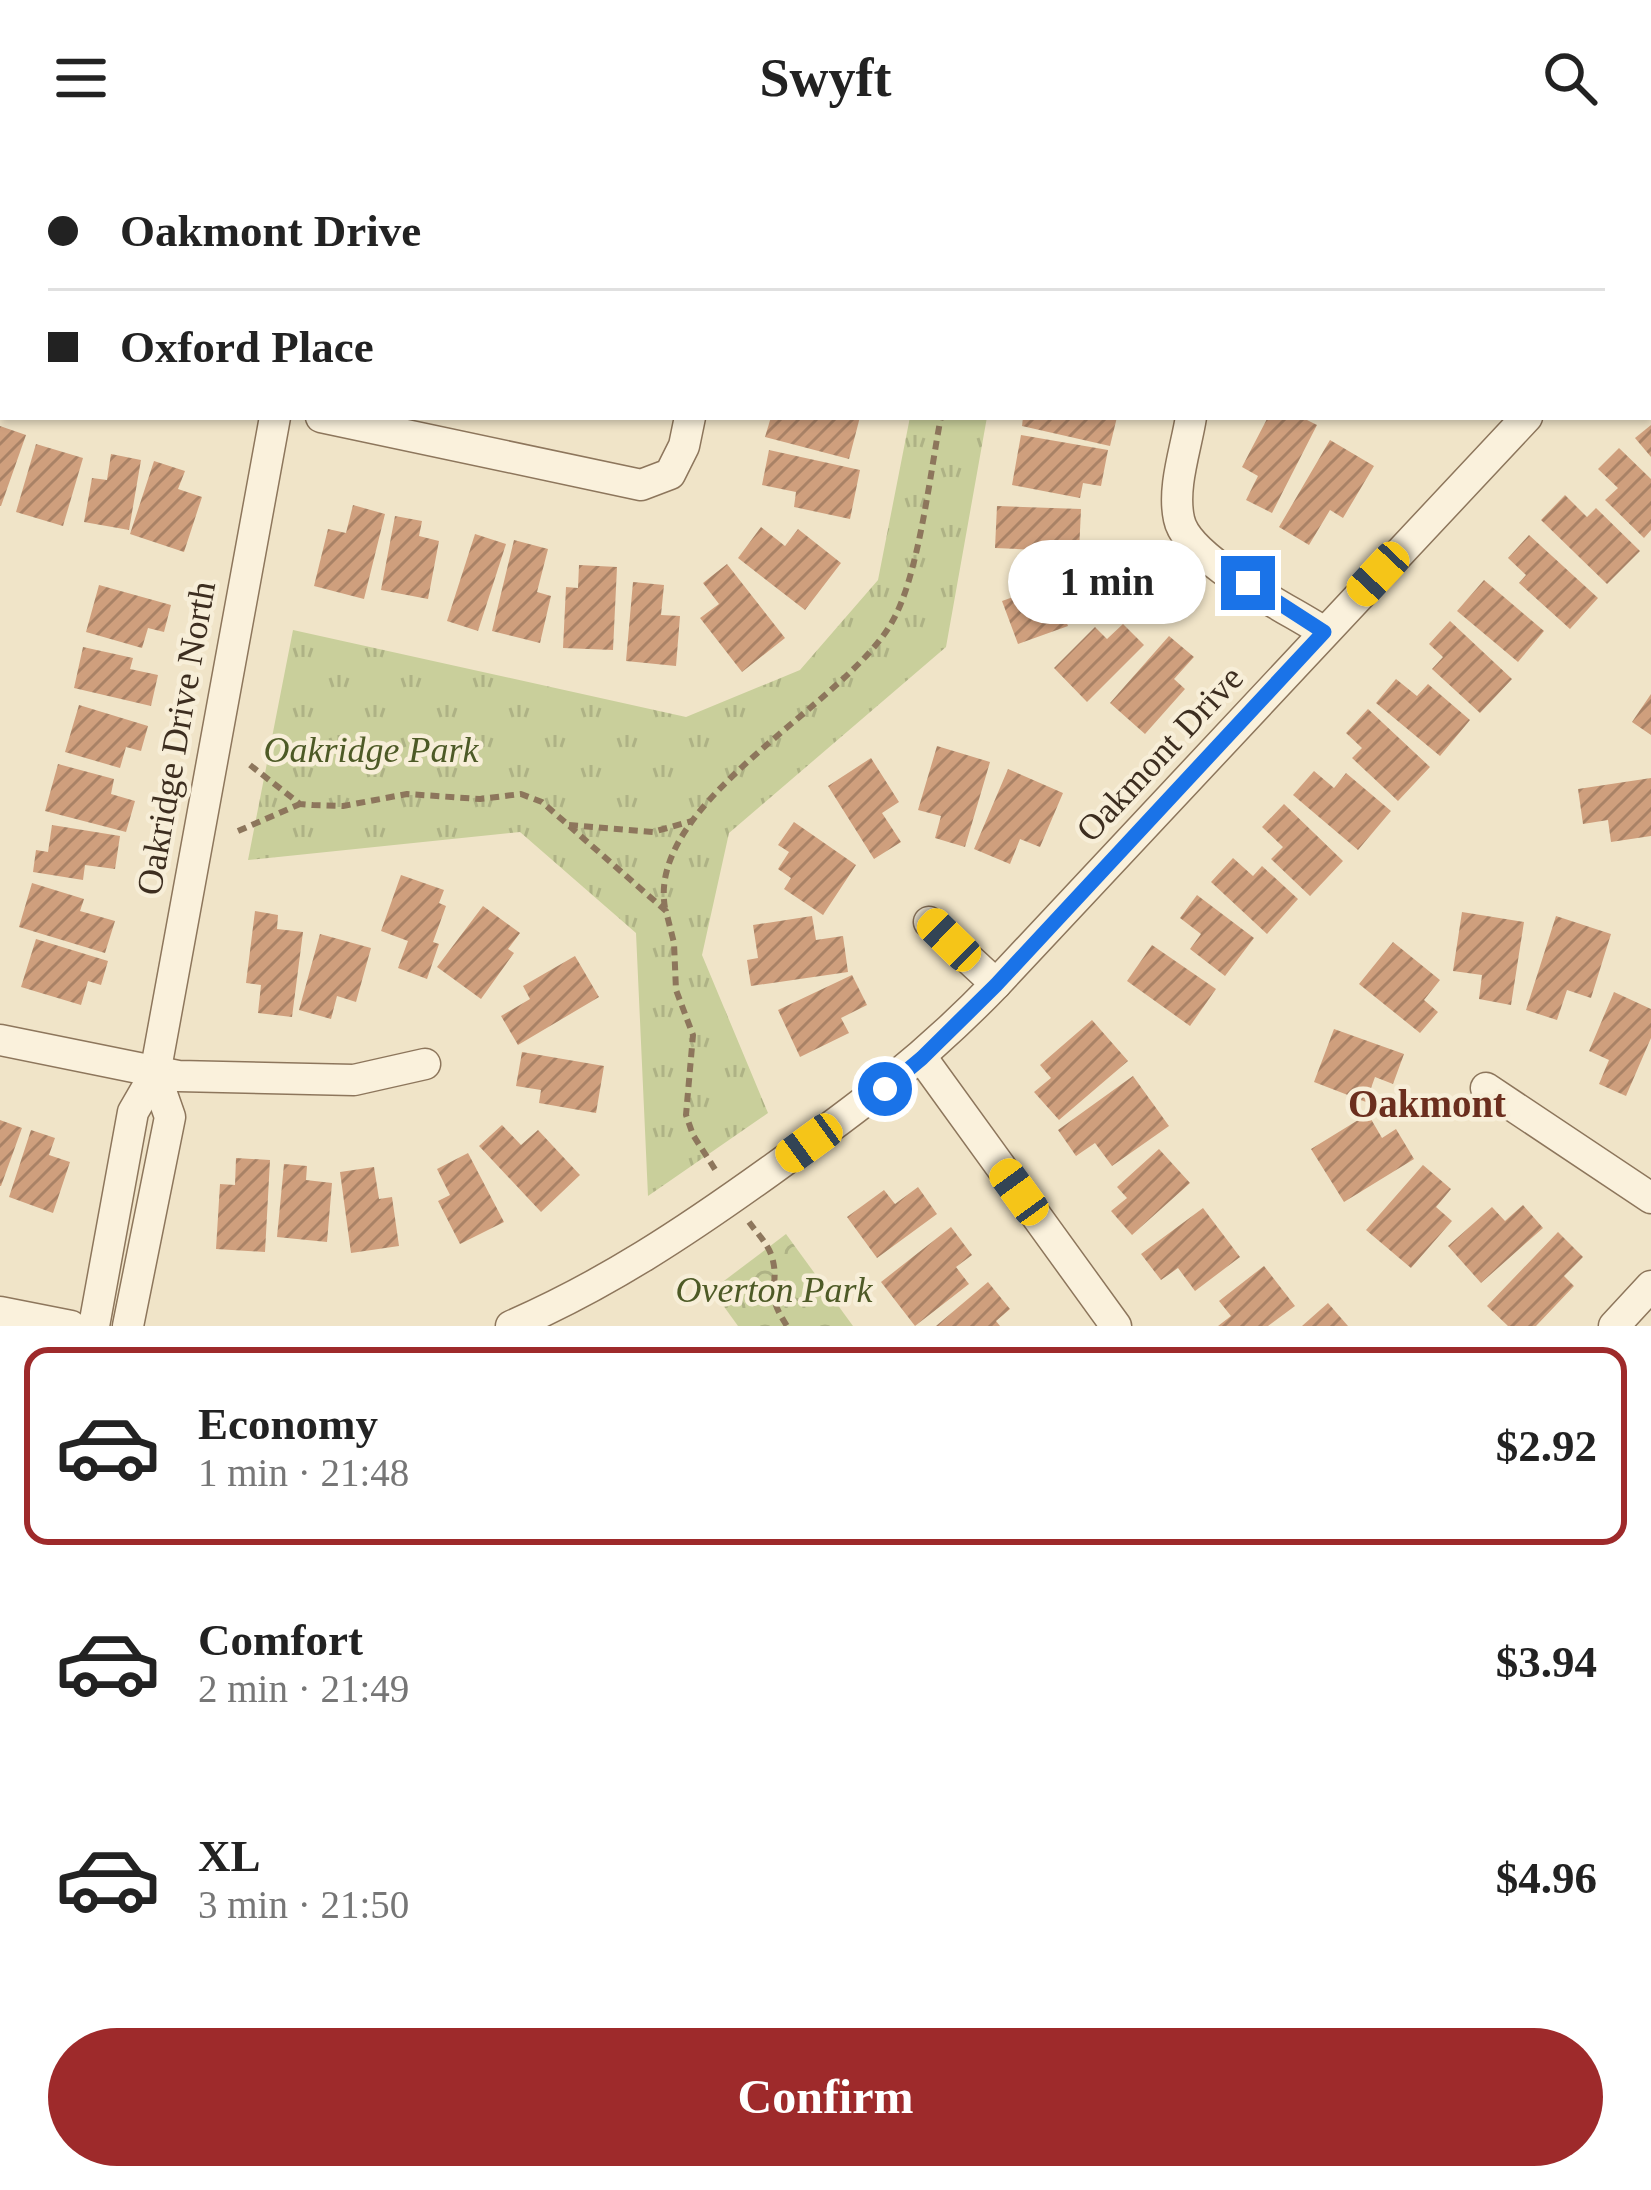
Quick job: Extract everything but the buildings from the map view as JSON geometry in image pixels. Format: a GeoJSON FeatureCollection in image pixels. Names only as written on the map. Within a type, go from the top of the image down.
{"type":"FeatureCollection","features":[{"type":"Feature","properties":{"kind":"street","name":"Oakridge Drive North"},"geometry":{"type":"LineString","coordinates":[[94,1326],[133,1112],[155,1074],[274,420]]}},
{"type":"Feature","properties":{"kind":"street"},"geometry":{"type":"LineString","coordinates":[[335,420],[641,485],[670,474],[690,420]]}},
{"type":"Feature","properties":{"kind":"street"},"geometry":{"type":"LineString","coordinates":[[1190,420],[1177,498],[1183,533],[1193,547],[1324,632]]}},
{"type":"Feature","properties":{"kind":"street","name":"Oakmont Drive"},"geometry":{"type":"LineString","coordinates":[[511,1326],[572,1299],[663,1247],[922,1058],[996,985],[1525,420]]}},
{"type":"Feature","properties":{"kind":"street"},"geometry":{"type":"LineString","coordinates":[[929,922],[996,985]]}},
{"type":"Feature","properties":{"kind":"street"},"geometry":{"type":"LineString","coordinates":[[0,1040],[155,1074],[354,1080],[425,1064]]}},
{"type":"Feature","properties":{"kind":"street"},"geometry":{"type":"LineString","coordinates":[[922,1058],[1116,1326]]}},
{"type":"Feature","properties":{"kind":"street","name":"Oakridge Drive North"},"geometry":{"type":"LineString","coordinates":[[128,1326],[170,1117],[155,1074]]}},
{"type":"Feature","properties":{"kind":"street"},"geometry":{"type":"LineString","coordinates":[[1486,1088],[1651,1198]]}},
{"type":"Feature","properties":{"kind":"street"},"geometry":{"type":"LineString","coordinates":[[1614,1326],[1651,1286]]}},
{"type":"Feature","properties":{"kind":"street"},"geometry":{"type":"LineString","coordinates":[[0,1312],[71,1326]]}},
{"type":"Feature","properties":{"kind":"path"},"geometry":{"type":"LineString","coordinates":[[718,1174],[686,1115],[694,1035],[676,990],[665,879],[696,820],[731,776],[867,658],[892,623],[911,565],[940,420]]}},
{"type":"Feature","properties":{"kind":"path"},"geometry":{"type":"LineString","coordinates":[[250,765],[300,804]]}},
{"type":"Feature","properties":{"kind":"path"},"geometry":{"type":"LineString","coordinates":[[238,831],[300,804],[343,806],[407,794],[480,799],[521,794],[542,802],[666,911]]}},
{"type":"Feature","properties":{"kind":"path"},"geometry":{"type":"LineString","coordinates":[[568,825],[653,832],[696,820]]}},
{"type":"Feature","properties":{"kind":"path"},"geometry":{"type":"LineString","coordinates":[[748,1220],[769,1249],[774,1263],[773,1304],[787,1326]]}},
{"type":"Feature","properties":{"kind":"green space","name":"Oakridge Park"},"geometry":{"type":"Polygon","coordinates":[[[909,420],[986,420],[946,647],[729,833],[702,955],[768,1113],[648,1196],[636,933],[520,832],[248,860],[293,630],[686,717],[800,670],[878,580],[909,420]]]}},
{"type":"Feature","properties":{"kind":"green space","name":"Overton Park"},"geometry":{"type":"Polygon","coordinates":[[[786,1234],[853,1326],[738,1326],[712,1290],[786,1234]]]}},
{"type":"Feature","properties":{"kind":"district","name":"Oakmont"},"geometry":{"type":"Point","coordinates":[1427,1103]}},
{"type":"Feature","properties":{"kind":"route"},"geometry":{"type":"LineString","coordinates":[[885,1089],[996,985],[1324,632],[1248,583]]}}]}
